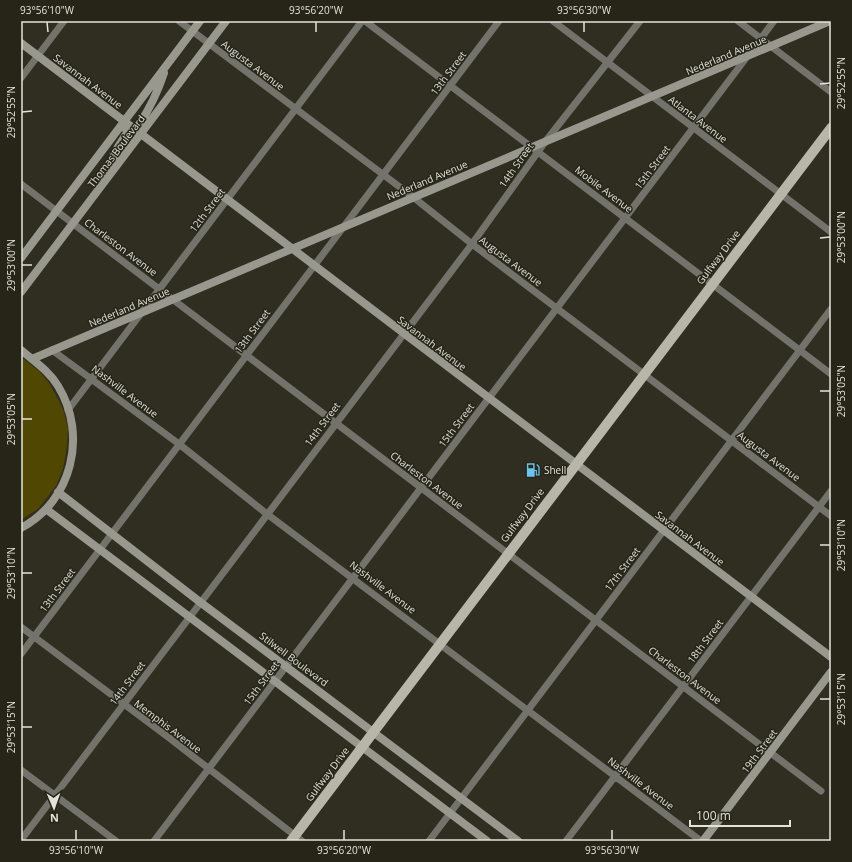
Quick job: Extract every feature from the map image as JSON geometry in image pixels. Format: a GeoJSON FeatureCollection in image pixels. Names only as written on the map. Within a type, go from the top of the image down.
{"type":"FeatureCollection","features":[{"type":"Feature","properties":{"kind":"main road","name":"Gulfway Drive"},"geometry":{"type":"LineString","coordinates":[[296,839],[373,732],[831,128]]}},
{"type":"Feature","properties":{"kind":"street"},"geometry":{"type":"LineString","coordinates":[[21,78],[64,21]]}},
{"type":"Feature","properties":{"kind":"street","name":"Augusta Avenue"},"geometry":{"type":"LineString","coordinates":[[179,21],[295,110],[413,197],[472,244],[831,516]]}},
{"type":"Feature","properties":{"kind":"street","name":"Thomas Boulevard"},"geometry":{"type":"LineString","coordinates":[[21,258],[200,21]]}},
{"type":"Feature","properties":{"kind":"street","name":"Thomas Boulevard"},"geometry":{"type":"LineString","coordinates":[[21,292],[226,21]]}},
{"type":"Feature","properties":{"kind":"street","name":"12th Street"},"geometry":{"type":"LineString","coordinates":[[68,410],[144,312],[160,288],[362,21]]}},
{"type":"Feature","properties":{"kind":"street","name":"Mobile Avenue"},"geometry":{"type":"LineString","coordinates":[[365,21],[831,374]]}},
{"type":"Feature","properties":{"kind":"street","name":"13th Street"},"geometry":{"type":"LineString","coordinates":[[21,654],[499,21]]}},
{"type":"Feature","properties":{"kind":"street","name":"Atlanta Avenue"},"geometry":{"type":"LineString","coordinates":[[553,21],[607,64],[831,232]]}},
{"type":"Feature","properties":{"kind":"street","name":"14th Street"},"geometry":{"type":"LineString","coordinates":[[545,142],[640,21]]}},
{"type":"Feature","properties":{"kind":"street"},"geometry":{"type":"LineString","coordinates":[[738,21],[831,92]]}},
{"type":"Feature","properties":{"kind":"street","name":"15th Street"},"geometry":{"type":"LineString","coordinates":[[154,841],[774,21]]}},
{"type":"Feature","properties":{"kind":"street","name":"Nederland Avenue"},"geometry":{"type":"LineString","coordinates":[[32,359],[413,197],[535,150],[545,142],[830,21]]}},
{"type":"Feature","properties":{"kind":"street","name":"Savannah Avenue"},"geometry":{"type":"LineString","coordinates":[[21,43],[831,657]]}},
{"type":"Feature","properties":{"kind":"street"},"geometry":{"type":"LineString","coordinates":[[141,134],[140,123],[160,86],[166,67]]}},
{"type":"Feature","properties":{"kind":"street"},"geometry":{"type":"LineString","coordinates":[[100,188],[105,173],[127,133],[124,122]]}},
{"type":"Feature","properties":{"kind":"street","name":"14th Street"},"geometry":{"type":"LineString","coordinates":[[21,840],[472,244],[535,150]]}},
{"type":"Feature","properties":{"kind":"street","name":"Charleston Avenue"},"geometry":{"type":"LineString","coordinates":[[21,184],[160,288],[173,300],[335,424],[821,791]]}},
{"type":"Feature","properties":{"kind":"street","name":"17th Street"},"geometry":{"type":"LineString","coordinates":[[429,841],[831,309]]}},
{"type":"Feature","properties":{"kind":"street"},"geometry":{"type":"LineString","coordinates":[[21,350],[49,374],[58,385],[73,426],[74,441],[73,455],[68,474],[58,492],[37,518],[21,528]]}},
{"type":"Feature","properties":{"kind":"street","name":"Nashville Avenue"},"geometry":{"type":"LineString","coordinates":[[52,350],[179,444],[267,514],[702,841]]}},
{"type":"Feature","properties":{"kind":"street","name":"18th Street"},"geometry":{"type":"LineString","coordinates":[[566,841],[831,491]]}},
{"type":"Feature","properties":{"kind":"street","name":"Stilwell Boulevard"},"geometry":{"type":"LineString","coordinates":[[58,492],[200,602],[518,841]]}},
{"type":"Feature","properties":{"kind":"street"},"geometry":{"type":"LineString","coordinates":[[46,508],[487,841]]}},
{"type":"Feature","properties":{"kind":"street","name":"Memphis Avenue"},"geometry":{"type":"LineString","coordinates":[[21,627],[209,769],[296,839]]}},
{"type":"Feature","properties":{"kind":"street","name":"19th Street"},"geometry":{"type":"LineString","coordinates":[[702,841],[831,672]]}},
{"type":"Feature","properties":{"kind":"street"},"geometry":{"type":"LineString","coordinates":[[21,770],[116,841]]}},
{"type":"Feature","properties":{"kind":"shaded area"},"geometry":{"type":"Polygon","coordinates":[[[21,357],[39,371],[49,383],[64,412],[68,428],[63,469],[56,486],[38,509],[21,520],[21,357]]]}},
{"type":"Feature","properties":{"kind":"place","name":"Shell"},"geometry":{"type":"Point","coordinates":[533,470]}}]}
